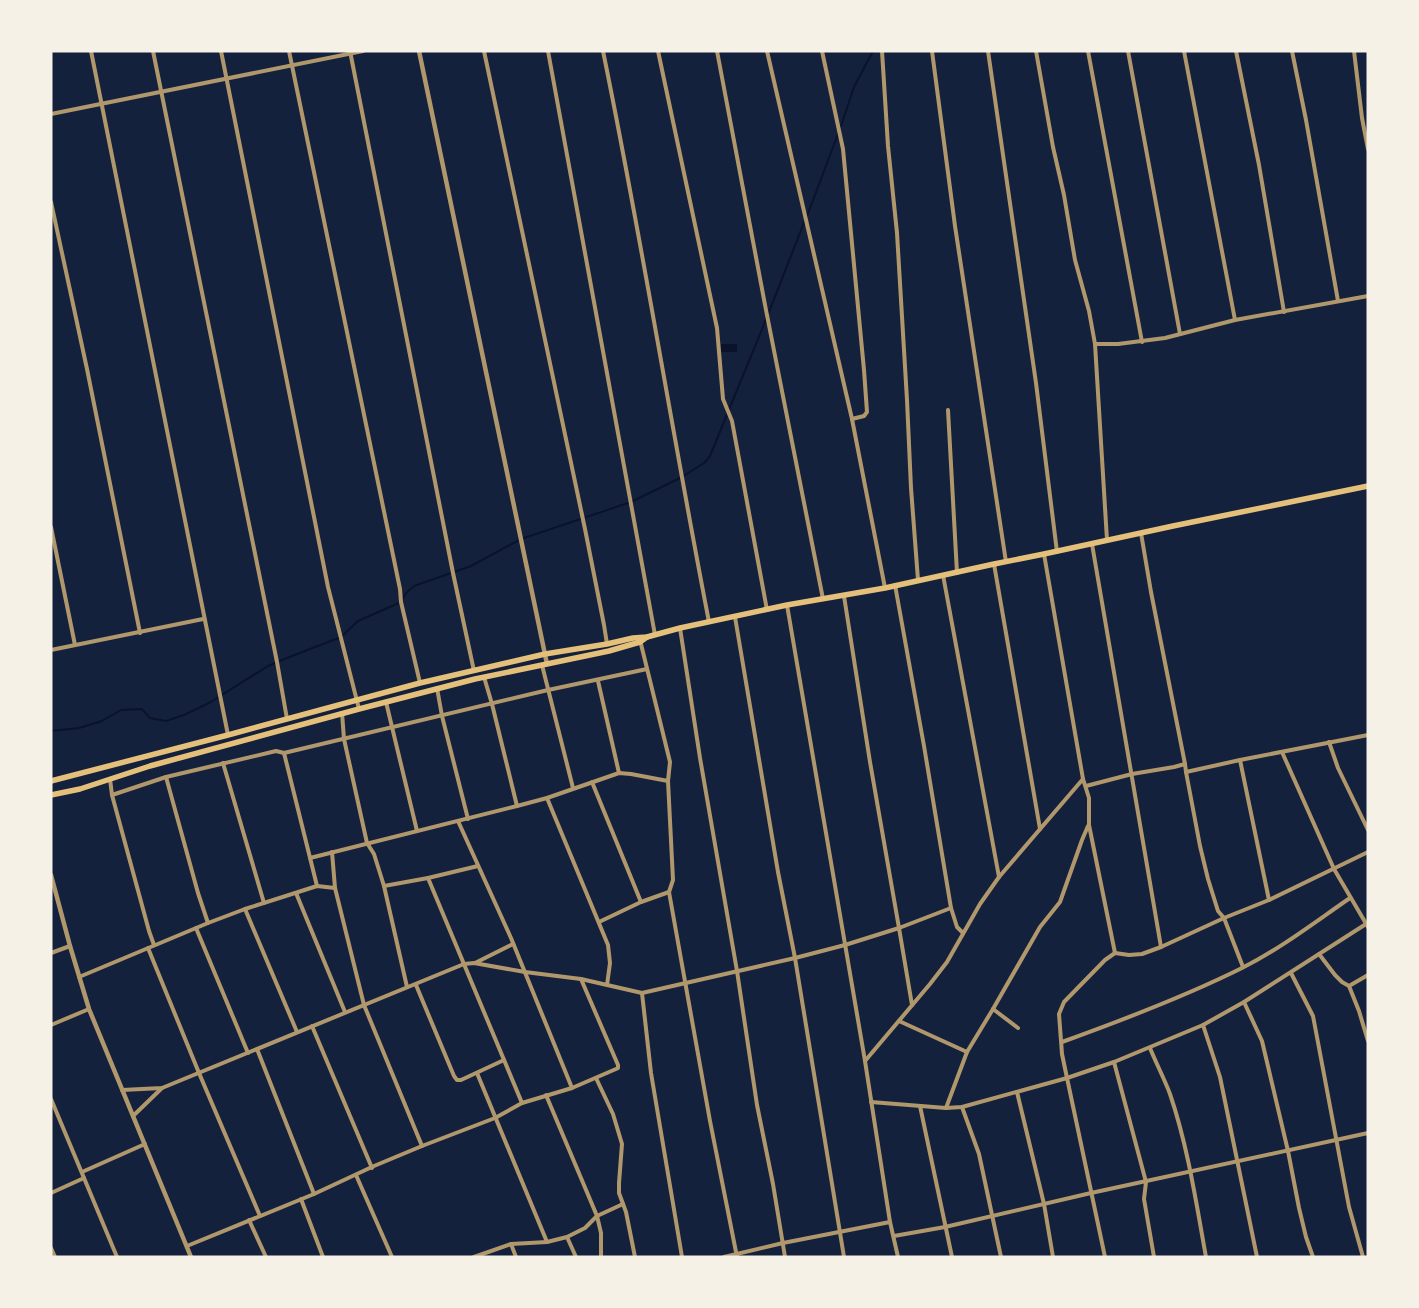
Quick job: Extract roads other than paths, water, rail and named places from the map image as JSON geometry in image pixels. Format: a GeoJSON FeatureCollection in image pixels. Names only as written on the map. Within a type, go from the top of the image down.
{"type":"FeatureCollection","features":[{"type":"Feature","properties":{"kind":"highway"},"geometry":{"type":"LineString","coordinates":[[51,795],[80,789],[158,764],[437,688],[609,651],[647,637],[680,628],[787,605],[895,586],[1368,486]]}},
{"type":"Feature","properties":{"kind":"highway"},"geometry":{"type":"LineString","coordinates":[[51,781],[420,683],[545,654],[640,640]]}},
{"type":"Feature","properties":{"kind":"street"},"geometry":{"type":"LineString","coordinates":[[91,51],[228,735]]}},
{"type":"Feature","properties":{"kind":"street"},"geometry":{"type":"LineString","coordinates":[[153,51],[287,719]]}},
{"type":"Feature","properties":{"kind":"street"},"geometry":{"type":"LineString","coordinates":[[221,51],[328,587],[359,709]]}},
{"type":"Feature","properties":{"kind":"street"},"geometry":{"type":"LineString","coordinates":[[289,51],[400,589],[401,602],[420,683]]}},
{"type":"Feature","properties":{"kind":"street"},"geometry":{"type":"LineString","coordinates":[[51,114],[292,66],[350,52],[363,51]]}},
{"type":"Feature","properties":{"kind":"street"},"geometry":{"type":"LineString","coordinates":[[419,51],[520,530],[545,654],[548,690],[573,788]]}},
{"type":"Feature","properties":{"kind":"street"},"geometry":{"type":"LineString","coordinates":[[484,51],[585,529],[607,644]]}},
{"type":"Feature","properties":{"kind":"street"},"geometry":{"type":"LineString","coordinates":[[548,51],[655,635]]}},
{"type":"Feature","properties":{"kind":"street"},"geometry":{"type":"LineString","coordinates":[[603,51],[629,178],[709,622]]}},
{"type":"Feature","properties":{"kind":"street"},"geometry":{"type":"LineString","coordinates":[[658,51],[717,328],[723,395],[732,421],[768,610]]}},
{"type":"Feature","properties":{"kind":"street"},"geometry":{"type":"LineString","coordinates":[[717,51],[824,599]]}},
{"type":"Feature","properties":{"kind":"street"},"geometry":{"type":"LineString","coordinates":[[767,51],[852,419],[885,588]]}},
{"type":"Feature","properties":{"kind":"street"},"geometry":{"type":"LineString","coordinates":[[822,51],[843,149],[864,370],[867,412],[864,416],[852,419]]}},
{"type":"Feature","properties":{"kind":"street"},"geometry":{"type":"LineString","coordinates":[[882,51],[888,146],[897,233],[918,580]]}},
{"type":"Feature","properties":{"kind":"street"},"geometry":{"type":"LineString","coordinates":[[932,51],[955,226],[1006,562]]}},
{"type":"Feature","properties":{"kind":"street"},"geometry":{"type":"LineString","coordinates":[[988,51],[1036,383],[1057,552]]}},
{"type":"Feature","properties":{"kind":"street"},"geometry":{"type":"LineString","coordinates":[[1036,51],[1053,147],[1064,195],[1074,260],[1088,311],[1094,344],[1107,540]]}},
{"type":"Feature","properties":{"kind":"street"},"geometry":{"type":"LineString","coordinates":[[1088,51],[1142,342]]}},
{"type":"Feature","properties":{"kind":"street"},"geometry":{"type":"LineString","coordinates":[[1128,51],[1180,334]]}},
{"type":"Feature","properties":{"kind":"street"},"geometry":{"type":"LineString","coordinates":[[1184,51],[1235,320]]}},
{"type":"Feature","properties":{"kind":"street"},"geometry":{"type":"LineString","coordinates":[[1236,51],[1259,165],[1284,312]]}},
{"type":"Feature","properties":{"kind":"street"},"geometry":{"type":"LineString","coordinates":[[1292,51],[1338,301]]}},
{"type":"Feature","properties":{"kind":"street"},"geometry":{"type":"LineString","coordinates":[[1354,51],[1362,118],[1368,149]]}},
{"type":"Feature","properties":{"kind":"street"},"geometry":{"type":"LineString","coordinates":[[350,52],[474,671]]}},
{"type":"Feature","properties":{"kind":"street"},"geometry":{"type":"LineString","coordinates":[[51,202],[140,633]]}},
{"type":"Feature","properties":{"kind":"street"},"geometry":{"type":"LineString","coordinates":[[1094,344],[1142,342],[1235,320],[1368,296]]}},
{"type":"Feature","properties":{"kind":"street"},"geometry":{"type":"LineString","coordinates":[[948,410],[957,573]]}},
{"type":"Feature","properties":{"kind":"street"},"geometry":{"type":"LineString","coordinates":[[51,527],[75,645]]}},
{"type":"Feature","properties":{"kind":"street"},"geometry":{"type":"LineString","coordinates":[[1141,533],[1200,846],[1218,911],[1224,918],[1243,967]]}},
{"type":"Feature","properties":{"kind":"street"},"geometry":{"type":"LineString","coordinates":[[1092,544],[1161,947]]}},
{"type":"Feature","properties":{"kind":"street"},"geometry":{"type":"LineString","coordinates":[[1044,554],[1083,779],[1089,798],[1089,825],[1115,953]]}},
{"type":"Feature","properties":{"kind":"street"},"geometry":{"type":"LineString","coordinates":[[994,564],[1040,829]]}},
{"type":"Feature","properties":{"kind":"street"},"geometry":{"type":"LineString","coordinates":[[943,575],[999,877]]}},
{"type":"Feature","properties":{"kind":"street"},"geometry":{"type":"LineString","coordinates":[[895,586],[951,908],[957,927],[963,933]]}},
{"type":"Feature","properties":{"kind":"street"},"geometry":{"type":"LineString","coordinates":[[844,596],[870,762],[912,1005]]}},
{"type":"Feature","properties":{"kind":"street"},"geometry":{"type":"LineString","coordinates":[[787,605],[865,1062],[890,1222],[898,1257]]}},
{"type":"Feature","properties":{"kind":"street"},"geometry":{"type":"LineString","coordinates":[[735,617],[778,872],[819,1094],[844,1257]]}},
{"type":"Feature","properties":{"kind":"street"},"geometry":{"type":"LineString","coordinates":[[51,650],[205,620]]}},
{"type":"Feature","properties":{"kind":"street"},"geometry":{"type":"LineString","coordinates":[[680,628],[757,1105],[785,1257]]}},
{"type":"Feature","properties":{"kind":"street"},"geometry":{"type":"LineString","coordinates":[[640,640],[670,762],[668,781],[673,880],[669,892],[710,1121],[737,1255]]}},
{"type":"Feature","properties":{"kind":"street"},"geometry":{"type":"LineString","coordinates":[[112,794],[166,777],[276,751],[284,753],[548,690],[598,681],[647,669]]}},
{"type":"Feature","properties":{"kind":"street"},"geometry":{"type":"LineString","coordinates":[[484,677],[517,806]]}},
{"type":"Feature","properties":{"kind":"street"},"geometry":{"type":"LineString","coordinates":[[598,681],[619,773]]}},
{"type":"Feature","properties":{"kind":"street"},"geometry":{"type":"LineString","coordinates":[[437,688],[442,716],[468,819]]}},
{"type":"Feature","properties":{"kind":"street"},"geometry":{"type":"LineString","coordinates":[[386,702],[417,831]]}},
{"type":"Feature","properties":{"kind":"street"},"geometry":{"type":"LineString","coordinates":[[342,714],[344,739],[368,843],[374,854],[384,886],[407,987]]}},
{"type":"Feature","properties":{"kind":"street"},"geometry":{"type":"LineString","coordinates":[[1186,772],[1368,734]]}},
{"type":"Feature","properties":{"kind":"street"},"geometry":{"type":"LineString","coordinates":[[1329,742],[1338,768],[1368,830]]}},
{"type":"Feature","properties":{"kind":"street"},"geometry":{"type":"LineString","coordinates":[[871,1102],[946,1108],[962,1107],[1067,1078],[1114,1062],[1203,1025],[1244,1002],[1367,925],[1334,868],[1282,752]]}},
{"type":"Feature","properties":{"kind":"street"},"geometry":{"type":"LineString","coordinates":[[284,753],[317,886]]}},
{"type":"Feature","properties":{"kind":"street"},"geometry":{"type":"LineString","coordinates":[[1240,760],[1269,900]]}},
{"type":"Feature","properties":{"kind":"street"},"geometry":{"type":"LineString","coordinates":[[223,764],[264,903]]}},
{"type":"Feature","properties":{"kind":"street"},"geometry":{"type":"LineString","coordinates":[[1086,786],[1132,774],[1185,764]]}},
{"type":"Feature","properties":{"kind":"street"},"geometry":{"type":"LineString","coordinates":[[310,858],[547,798],[619,773],[668,781]]}},
{"type":"Feature","properties":{"kind":"street"},"geometry":{"type":"LineString","coordinates":[[166,777],[208,923]]}},
{"type":"Feature","properties":{"kind":"street"},"geometry":{"type":"LineString","coordinates":[[110,779],[112,794],[154,945]]}},
{"type":"Feature","properties":{"kind":"street"},"geometry":{"type":"LineString","coordinates":[[865,1062],[947,962],[980,904],[999,877],[1083,779]]}},
{"type":"Feature","properties":{"kind":"street"},"geometry":{"type":"LineString","coordinates":[[592,782],[641,902]]}},
{"type":"Feature","properties":{"kind":"street"},"geometry":{"type":"LineString","coordinates":[[547,798],[608,945],[610,963],[607,985]]}},
{"type":"Feature","properties":{"kind":"street"},"geometry":{"type":"LineString","coordinates":[[458,821],[525,972],[572,1088]]}},
{"type":"Feature","properties":{"kind":"street"},"geometry":{"type":"LineString","coordinates":[[946,1108],[967,1052],[994,1010],[1040,927],[1060,902],[1089,825]]}},
{"type":"Feature","properties":{"kind":"street"},"geometry":{"type":"LineString","coordinates":[[332,852],[335,888],[364,1005],[422,1146]]}},
{"type":"Feature","properties":{"kind":"street"},"geometry":{"type":"LineString","coordinates":[[1105,1257],[1062,1054],[1059,1014],[1064,1002],[1105,960],[1115,953],[1142,954],[1161,947],[1269,900],[1368,852]]}},
{"type":"Feature","properties":{"kind":"street"},"geometry":{"type":"LineString","coordinates":[[384,886],[478,866]]}},
{"type":"Feature","properties":{"kind":"street"},"geometry":{"type":"LineString","coordinates":[[51,875],[89,1009],[191,1257]]}},
{"type":"Feature","properties":{"kind":"street"},"geometry":{"type":"LineString","coordinates":[[428,878],[522,1104]]}},
{"type":"Feature","properties":{"kind":"street"},"geometry":{"type":"LineString","coordinates":[[79,977],[245,909],[317,886],[335,888]]}},
{"type":"Feature","properties":{"kind":"street"},"geometry":{"type":"LineString","coordinates":[[599,922],[641,902],[669,892]]}},
{"type":"Feature","properties":{"kind":"street"},"geometry":{"type":"LineString","coordinates":[[296,893],[345,1012]]}},
{"type":"Feature","properties":{"kind":"street"},"geometry":{"type":"LineString","coordinates":[[1062,1042],[1181,996],[1243,967],[1273,950],[1350,898]]}},
{"type":"Feature","properties":{"kind":"street"},"geometry":{"type":"LineString","coordinates":[[122,1090],[162,1088],[464,964],[474,963],[581,979],[642,993],[845,945],[900,928],[951,908]]}},
{"type":"Feature","properties":{"kind":"street"},"geometry":{"type":"LineString","coordinates":[[245,909],[297,1032]]}},
{"type":"Feature","properties":{"kind":"street"},"geometry":{"type":"LineString","coordinates":[[196,928],[248,1053]]}},
{"type":"Feature","properties":{"kind":"street"},"geometry":{"type":"LineString","coordinates":[[474,963],[513,944]]}},
{"type":"Feature","properties":{"kind":"street"},"geometry":{"type":"LineString","coordinates":[[51,953],[70,946]]}},
{"type":"Feature","properties":{"kind":"street"},"geometry":{"type":"LineString","coordinates":[[148,948],[260,1216]]}},
{"type":"Feature","properties":{"kind":"street"},"geometry":{"type":"LineString","coordinates":[[1319,954],[1335,975],[1349,986],[1368,1041]]}},
{"type":"Feature","properties":{"kind":"street"},"geometry":{"type":"LineString","coordinates":[[1291,973],[1313,1016],[1349,1207],[1362,1257]]}},
{"type":"Feature","properties":{"kind":"street"},"geometry":{"type":"LineString","coordinates":[[1349,986],[1368,975]]}},
{"type":"Feature","properties":{"kind":"street"},"geometry":{"type":"LineString","coordinates":[[187,1246],[314,1194],[422,1146],[495,1118],[522,1104],[572,1088],[618,1068],[581,979]]}},
{"type":"Feature","properties":{"kind":"street"},"geometry":{"type":"LineString","coordinates":[[416,985],[457,1080],[477,1074],[504,1060]]}},
{"type":"Feature","properties":{"kind":"street"},"geometry":{"type":"LineString","coordinates":[[642,993],[651,1073],[682,1257]]}},
{"type":"Feature","properties":{"kind":"street"},"geometry":{"type":"LineString","coordinates":[[1244,1002],[1262,1042],[1306,1237],[1314,1257]]}},
{"type":"Feature","properties":{"kind":"street"},"geometry":{"type":"LineString","coordinates":[[51,1024],[89,1009]]}},
{"type":"Feature","properties":{"kind":"street"},"geometry":{"type":"LineString","coordinates":[[994,1010],[1018,1028]]}},
{"type":"Feature","properties":{"kind":"street"},"geometry":{"type":"LineString","coordinates":[[899,1021],[967,1052]]}},
{"type":"Feature","properties":{"kind":"street"},"geometry":{"type":"LineString","coordinates":[[1203,1025],[1220,1077],[1257,1257]]}},
{"type":"Feature","properties":{"kind":"street"},"geometry":{"type":"LineString","coordinates":[[312,1026],[372,1168]]}},
{"type":"Feature","properties":{"kind":"street"},"geometry":{"type":"LineString","coordinates":[[1150,1048],[1169,1092],[1180,1126],[1206,1257]]}},
{"type":"Feature","properties":{"kind":"street"},"geometry":{"type":"LineString","coordinates":[[257,1049],[314,1194]]}},
{"type":"Feature","properties":{"kind":"street"},"geometry":{"type":"LineString","coordinates":[[1114,1062],[1146,1182],[1144,1199],[1154,1257]]}},
{"type":"Feature","properties":{"kind":"street"},"geometry":{"type":"LineString","coordinates":[[477,1074],[547,1242]]}},
{"type":"Feature","properties":{"kind":"street"},"geometry":{"type":"LineString","coordinates":[[596,1078],[613,1114],[622,1144],[618,1183],[619,1193],[626,1212],[635,1257]]}},
{"type":"Feature","properties":{"kind":"street"},"geometry":{"type":"LineString","coordinates":[[133,1116],[162,1088]]}},
{"type":"Feature","properties":{"kind":"street"},"geometry":{"type":"LineString","coordinates":[[1017,1092],[1044,1204],[1053,1257]]}},
{"type":"Feature","properties":{"kind":"street"},"geometry":{"type":"LineString","coordinates":[[546,1095],[597,1216],[601,1233],[600,1257]]}},
{"type":"Feature","properties":{"kind":"street"},"geometry":{"type":"LineString","coordinates":[[51,1099],[117,1257]]}},
{"type":"Feature","properties":{"kind":"street"},"geometry":{"type":"LineString","coordinates":[[920,1106],[952,1257]]}},
{"type":"Feature","properties":{"kind":"street"},"geometry":{"type":"LineString","coordinates":[[962,1107],[979,1154],[1001,1257]]}},
{"type":"Feature","properties":{"kind":"street"},"geometry":{"type":"LineString","coordinates":[[894,1236],[945,1227],[1091,1193],[1368,1133]]}},
{"type":"Feature","properties":{"kind":"street"},"geometry":{"type":"LineString","coordinates":[[82,1172],[145,1144]]}},
{"type":"Feature","properties":{"kind":"street"},"geometry":{"type":"LineString","coordinates":[[356,1175],[392,1257]]}},
{"type":"Feature","properties":{"kind":"street"},"geometry":{"type":"LineString","coordinates":[[51,1192],[84,1178]]}},
{"type":"Feature","properties":{"kind":"street"},"geometry":{"type":"LineString","coordinates":[[301,1199],[323,1257]]}},
{"type":"Feature","properties":{"kind":"street"},"geometry":{"type":"LineString","coordinates":[[474,1257],[511,1244],[547,1242],[567,1237],[585,1228],[597,1216],[623,1204]]}},
{"type":"Feature","properties":{"kind":"street"},"geometry":{"type":"LineString","coordinates":[[249,1220],[266,1257]]}},
{"type":"Feature","properties":{"kind":"street"},"geometry":{"type":"LineString","coordinates":[[724,1257],[783,1243],[890,1222]]}},
{"type":"Feature","properties":{"kind":"street"},"geometry":{"type":"LineString","coordinates":[[567,1237],[576,1257]]}},
{"type":"Feature","properties":{"kind":"street"},"geometry":{"type":"LineString","coordinates":[[511,1244],[516,1257]]}},
{"type":"Feature","properties":{"kind":"street"},"geometry":{"type":"LineString","coordinates":[[51,1248],[55,1257]]}},
{"type":"Feature","properties":{"kind":"water"},"geometry":{"type":"Polygon","coordinates":[[[721,344],[737,344],[737,352],[721,352],[721,344]]]}},
{"type":"Feature","properties":{"kind":"waterway"},"geometry":{"type":"LineString","coordinates":[[840,129],[854,87],[873,51]]}},
{"type":"Feature","properties":{"kind":"waterway"},"geometry":{"type":"LineString","coordinates":[[807,216],[838,134]]}},
{"type":"Feature","properties":{"kind":"waterway"},"geometry":{"type":"LineString","coordinates":[[51,731],[79,728],[102,721],[121,710],[142,709],[150,718],[166,721],[184,715],[209,703],[268,666],[341,637],[358,621],[401,602],[406,593],[414,586],[471,566],[521,539],[631,502],[682,477],[704,463],[710,456],[805,220]]}}]}
